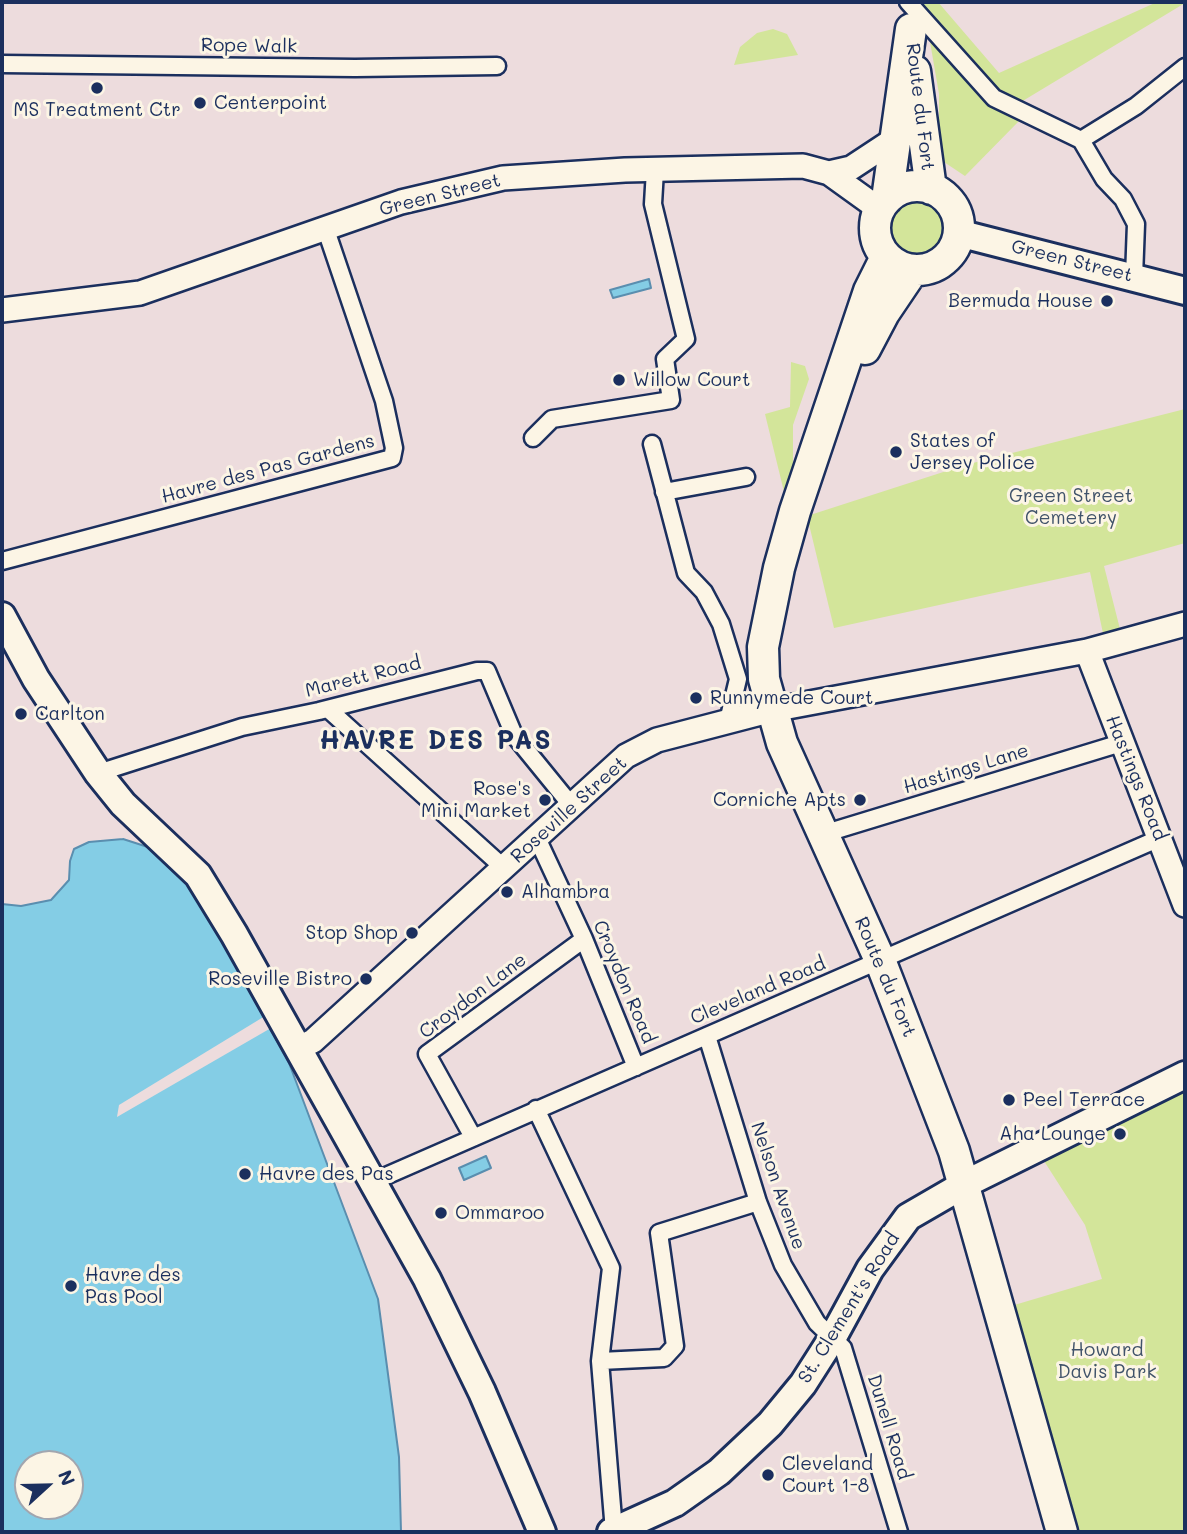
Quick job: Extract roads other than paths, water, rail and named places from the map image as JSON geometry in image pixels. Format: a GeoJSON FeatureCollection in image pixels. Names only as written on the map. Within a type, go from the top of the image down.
{"type":"FeatureCollection","features":[{"type":"Feature","properties":{"kind":"highway","name":"Route du Fort"},"geometry":{"type":"LineString","coordinates":[[883,204],[911,29],[931,189]]}},
{"type":"Feature","properties":{"kind":"highway"},"geometry":{"type":"LineString","coordinates":[[910,187],[931,189],[951,204],[958,233],[951,252],[941,262],[928,268],[914,270],[900,267],[886,257],[875,235],[883,204],[910,187]]}},
{"type":"Feature","properties":{"kind":"highway","name":"Route du Fort"},"geometry":{"type":"LineString","coordinates":[[886,257],[869,291],[782,556],[763,647],[764,679],[782,743],[880,960],[965,1184],[1062,1532]]}},
{"type":"Feature","properties":{"kind":"highway","name":"Route du Fort"},"geometry":{"type":"LineString","coordinates":[[825,427],[884,313],[914,270]]}},
{"type":"Feature","properties":{"kind":"main road"},"geometry":{"type":"LineString","coordinates":[[829,173],[851,168],[895,139]]}},
{"type":"Feature","properties":{"kind":"main road","name":"Green Street"},"geometry":{"type":"LineString","coordinates":[[2,310],[140,293],[401,202],[503,178],[803,166],[829,173],[883,204]]}},
{"type":"Feature","properties":{"kind":"main road","name":"Green Street"},"geometry":{"type":"LineString","coordinates":[[958,233],[1185,291]]}},
{"type":"Feature","properties":{"kind":"main road"},"geometry":{"type":"LineString","coordinates":[[2,616],[36,679],[98,773],[123,804],[161,836],[198,875],[299,1048],[430,1286],[482,1392],[542,1532]]}},
{"type":"Feature","properties":{"kind":"main road","name":"Roseville Street"},"geometry":{"type":"LineString","coordinates":[[299,1048],[313,1041],[626,757],[657,740],[772,710],[1087,651],[1185,624]]}},
{"type":"Feature","properties":{"kind":"main road","name":"Hastings Road"},"geometry":{"type":"LineString","coordinates":[[1087,651],[1185,905]]}},
{"type":"Feature","properties":{"kind":"main road","name":"St. Clement's Road"},"geometry":{"type":"LineString","coordinates":[[614,1532],[675,1503],[719,1472],[770,1424],[803,1384],[892,1235],[908,1217],[965,1184],[1185,1075]]}},
{"type":"Feature","properties":{"kind":"street"},"geometry":{"type":"LineString","coordinates":[[908,2],[994,98],[1081,140],[1104,179],[1123,200],[1136,223],[1134,277]]}},
{"type":"Feature","properties":{"kind":"street","name":"Rope Walk"},"geometry":{"type":"LineString","coordinates":[[2,64],[355,68],[497,66]]}},
{"type":"Feature","properties":{"kind":"street"},"geometry":{"type":"LineString","coordinates":[[1081,140],[1136,106],[1185,67]]}},
{"type":"Feature","properties":{"kind":"street"},"geometry":{"type":"LineString","coordinates":[[533,438],[552,419],[671,400],[665,359],[685,339],[653,204],[656,170]]}},
{"type":"Feature","properties":{"kind":"street","name":"Havre des Pas Gardens"},"geometry":{"type":"LineString","coordinates":[[2,561],[392,458],[394,448],[384,401],[325,228]]}},
{"type":"Feature","properties":{"kind":"street"},"geometry":{"type":"LineString","coordinates":[[652,444],[686,573],[704,592],[720,624],[738,679],[729,721]]}},
{"type":"Feature","properties":{"kind":"street"},"geometry":{"type":"LineString","coordinates":[[664,492],[746,477]]}},
{"type":"Feature","properties":{"kind":"street","name":"Marett Road"},"geometry":{"type":"LineString","coordinates":[[98,773],[242,727],[328,709],[477,671],[487,671],[514,735],[571,805]]}},
{"type":"Feature","properties":{"kind":"street"},"geometry":{"type":"LineString","coordinates":[[328,709],[504,868]]}},
{"type":"Feature","properties":{"kind":"street","name":"Hastings Lane"},"geometry":{"type":"LineString","coordinates":[[823,834],[1121,743]]}},
{"type":"Feature","properties":{"kind":"street","name":"Croydon Road"},"geometry":{"type":"LineString","coordinates":[[537,838],[584,939],[636,1067]]}},
{"type":"Feature","properties":{"kind":"street","name":"Cleveland Road"},"geometry":{"type":"LineString","coordinates":[[372,1182],[1160,838]]}},
{"type":"Feature","properties":{"kind":"street","name":"Croydon Lane"},"geometry":{"type":"LineString","coordinates":[[473,1137],[427,1054],[584,939]]}},
{"type":"Feature","properties":{"kind":"street","name":"Nelson Avenue"},"geometry":{"type":"LineString","coordinates":[[707,1036],[758,1202],[783,1265],[817,1323],[833,1337]]}},
{"type":"Feature","properties":{"kind":"street"},"geometry":{"type":"LineString","coordinates":[[536,1109],[611,1268],[600,1361],[614,1532]]}},
{"type":"Feature","properties":{"kind":"street"},"geometry":{"type":"LineString","coordinates":[[600,1361],[664,1358],[675,1346],[659,1233],[758,1202]]}},
{"type":"Feature","properties":{"kind":"street","name":"Dunell Road"},"geometry":{"type":"LineString","coordinates":[[833,1337],[843,1348],[899,1532]]}},
{"type":"Feature","properties":{"kind":"water"},"geometry":{"type":"Polygon","coordinates":[[[649,279],[651,288],[613,298],[610,290],[649,279]]]}},
{"type":"Feature","properties":{"kind":"water"},"geometry":{"type":"Polygon","coordinates":[[[123,839],[154,849],[188,879],[289,1063],[378,1299],[399,1457],[401,1532],[2,1532],[2,904],[21,906],[51,900],[69,880],[74,849],[89,842],[123,839]]]}},
{"type":"Feature","properties":{"kind":"water"},"geometry":{"type":"Polygon","coordinates":[[[486,1156],[491,1168],[464,1180],[459,1168],[486,1156]]]}},
{"type":"Feature","properties":{"kind":"place","name":"MS Treatment Ctr"},"geometry":{"type":"Point","coordinates":[97,88]}},
{"type":"Feature","properties":{"kind":"place","name":"Centerpoint"},"geometry":{"type":"Point","coordinates":[200,103]}},
{"type":"Feature","properties":{"kind":"place","name":"Bermuda House"},"geometry":{"type":"Point","coordinates":[1107,301]}},
{"type":"Feature","properties":{"kind":"place","name":"Willow Court"},"geometry":{"type":"Point","coordinates":[619,380]}},
{"type":"Feature","properties":{"kind":"place","name":"States of Jersey Police"},"geometry":{"type":"Point","coordinates":[896,452]}},
{"type":"Feature","properties":{"kind":"place","name":"Runnymede Court"},"geometry":{"type":"Point","coordinates":[696,698]}},
{"type":"Feature","properties":{"kind":"place","name":"Carlton"},"geometry":{"type":"Point","coordinates":[21,714]}},
{"type":"Feature","properties":{"kind":"place","name":"Rose's Mini Market"},"geometry":{"type":"Point","coordinates":[545,800]}},
{"type":"Feature","properties":{"kind":"place","name":"Corniche Apts"},"geometry":{"type":"Point","coordinates":[860,800]}},
{"type":"Feature","properties":{"kind":"place","name":"Alhambra"},"geometry":{"type":"Point","coordinates":[507,892]}},
{"type":"Feature","properties":{"kind":"place","name":"Stop Shop"},"geometry":{"type":"Point","coordinates":[412,933]}},
{"type":"Feature","properties":{"kind":"place","name":"Roseville Bistro"},"geometry":{"type":"Point","coordinates":[366,979]}},
{"type":"Feature","properties":{"kind":"place","name":"Peel Terrace"},"geometry":{"type":"Point","coordinates":[1009,1100]}},
{"type":"Feature","properties":{"kind":"place","name":"Aha Lounge"},"geometry":{"type":"Point","coordinates":[1120,1134]}},
{"type":"Feature","properties":{"kind":"place","name":"Havre des Pas"},"geometry":{"type":"Point","coordinates":[245,1174]}},
{"type":"Feature","properties":{"kind":"place","name":"Ommaroo"},"geometry":{"type":"Point","coordinates":[441,1213]}},
{"type":"Feature","properties":{"kind":"place","name":"Havre des Pas Pool"},"geometry":{"type":"Point","coordinates":[71,1286]}},
{"type":"Feature","properties":{"kind":"place","name":"Cleveland Court 1-8"},"geometry":{"type":"Point","coordinates":[768,1475]}},
{"type":"Feature","properties":{"kind":"district","name":"HAVRE DES PAS"},"geometry":{"type":"Point","coordinates":[436,741]}},
{"type":"Feature","properties":{"kind":"park label","name":"Green Street Cemetery"},"geometry":{"type":"Point","coordinates":[1071,507]}},
{"type":"Feature","properties":{"kind":"park label","name":"Howard Davis Park"},"geometry":{"type":"Point","coordinates":[1107,1361]}}]}
